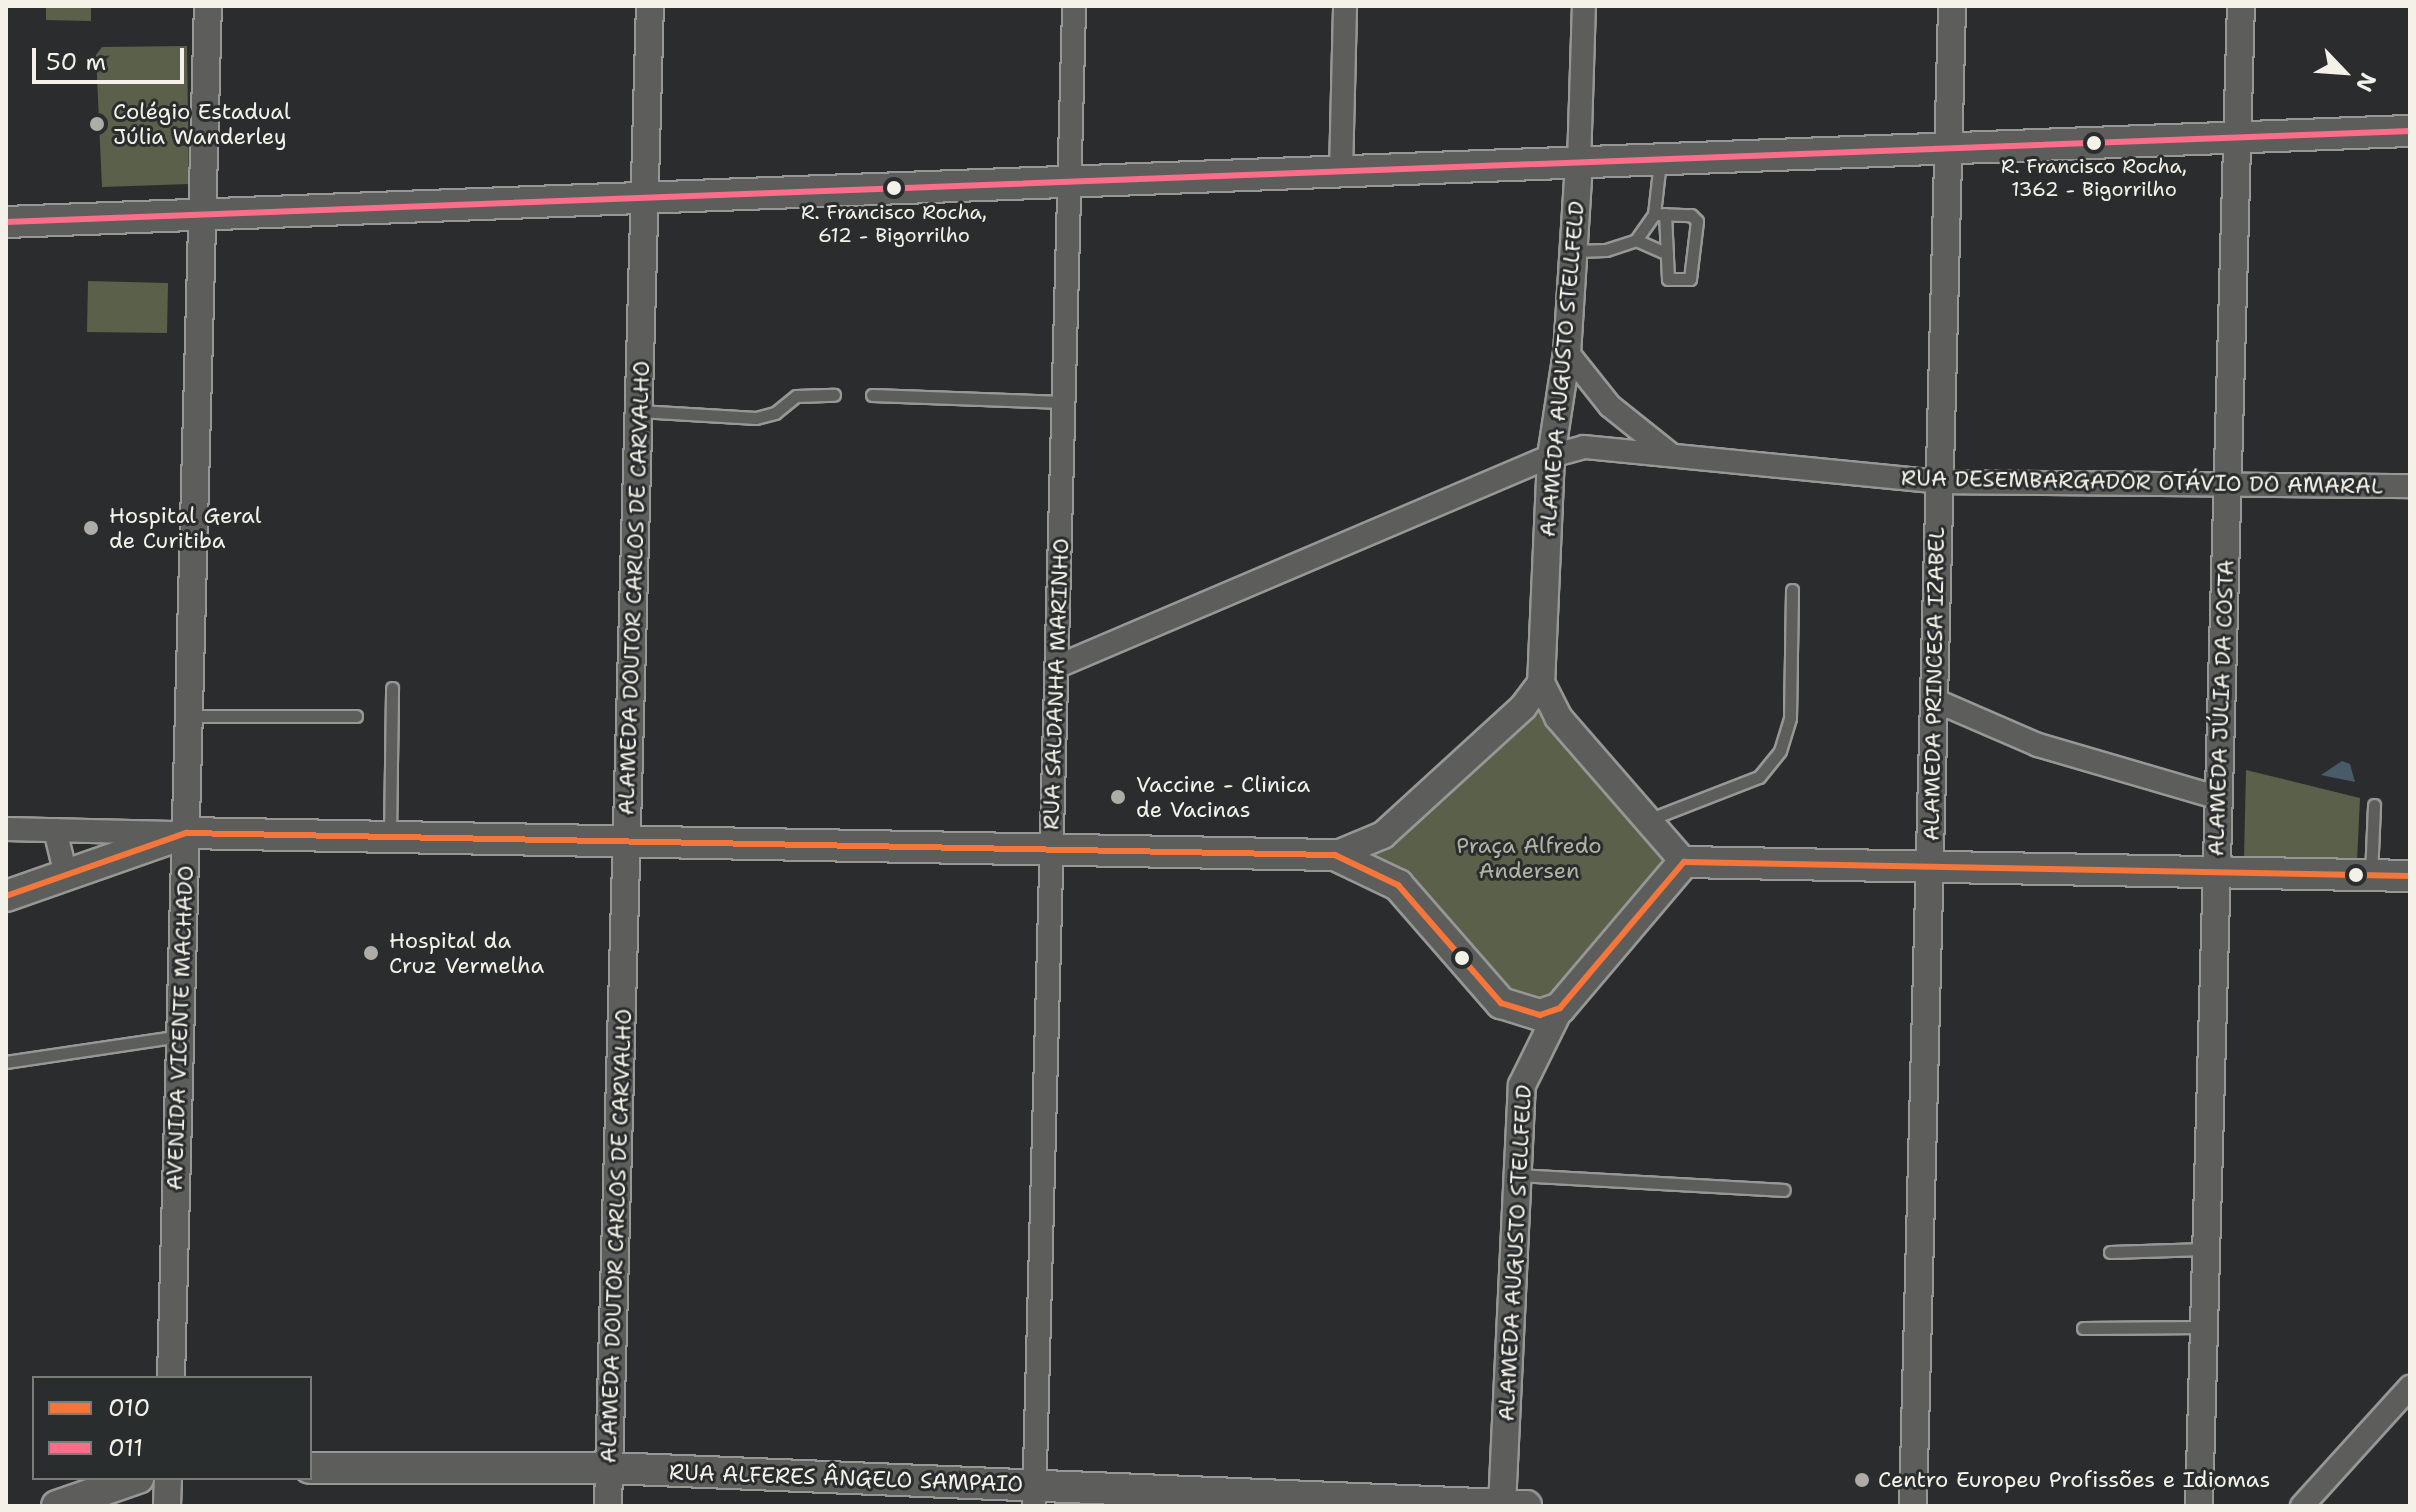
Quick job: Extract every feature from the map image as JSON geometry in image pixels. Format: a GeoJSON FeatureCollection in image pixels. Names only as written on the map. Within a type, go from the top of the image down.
{"type":"FeatureCollection","features":[{"type":"Feature","properties":{"kind":"main road"},"geometry":{"type":"LineString","coordinates":[[6,222],[2410,131]]}},
{"type":"Feature","properties":{"kind":"main road"},"geometry":{"type":"LineString","coordinates":[[6,896],[186,833],[1335,855],[1383,875],[1411,896],[1501,1003],[1525,1014],[1560,1008],[1684,862],[2410,876]]}},
{"type":"Feature","properties":{"kind":"main road","name":"RUA ALFERES ÂNGELO SAMPAIO"},"geometry":{"type":"LineString","coordinates":[[312,1468],[609,1468],[1034,1496],[1526,1506]]}},
{"type":"Feature","properties":{"kind":"main road"},"geometry":{"type":"LineString","coordinates":[[57,1506],[132,1480]]}},
{"type":"Feature","properties":{"kind":"street","name":"AVENIDA VICENTE MACHADO"},"geometry":{"type":"LineString","coordinates":[[171,1376],[208,6]]}},
{"type":"Feature","properties":{"kind":"street","name":"ALAMEDA DOUTOR CARLOS DE CARVALHO"},"geometry":{"type":"LineString","coordinates":[[608,1506],[650,6]]}},
{"type":"Feature","properties":{"kind":"street","name":"RUA SALDANHA MARINHO"},"geometry":{"type":"LineString","coordinates":[[1034,1496],[1074,6]]}},
{"type":"Feature","properties":{"kind":"street"},"geometry":{"type":"LineString","coordinates":[[1341,172],[1345,6]]}},
{"type":"Feature","properties":{"kind":"street","name":"ALAMEDA AUGUSTO STELLFELD"},"geometry":{"type":"LineString","coordinates":[[1541,683],[1551,456],[1567,352],[1574,251],[1584,6]]}},
{"type":"Feature","properties":{"kind":"street","name":"ALAMEDA PRINCESA IZABEL"},"geometry":{"type":"LineString","coordinates":[[1913,1506],[1952,6]]}},
{"type":"Feature","properties":{"kind":"street","name":"ALAMEDA JÚLIA DA COSTA"},"geometry":{"type":"LineString","coordinates":[[2199,1506],[2241,6]]}},
{"type":"Feature","properties":{"kind":"street"},"geometry":{"type":"LineString","coordinates":[[1567,352],[1610,406],[1671,455]]}},
{"type":"Feature","properties":{"kind":"street","name":"RUA DESEMBARGADOR OTÁVIO DO AMARAL"},"geometry":{"type":"LineString","coordinates":[[1056,667],[1551,456],[1584,447],[1939,482],[2410,486]]}},
{"type":"Feature","properties":{"kind":"street"},"geometry":{"type":"LineString","coordinates":[[1335,855],[1383,835],[1523,707],[1541,683],[1558,717],[1684,862]]}},
{"type":"Feature","properties":{"kind":"street"},"geometry":{"type":"LineString","coordinates":[[1934,700],[2052,750],[2219,798]]}},
{"type":"Feature","properties":{"kind":"street"},"geometry":{"type":"LineString","coordinates":[[6,829],[186,833]]}},
{"type":"Feature","properties":{"kind":"street"},"geometry":{"type":"LineString","coordinates":[[55,830],[66,875]]}},
{"type":"Feature","properties":{"kind":"street","name":"ALAMEDA AUGUSTO STELLFELD"},"geometry":{"type":"LineString","coordinates":[[1502,1506],[1522,1085],[1560,1008]]}},
{"type":"Feature","properties":{"kind":"street"},"geometry":{"type":"LineString","coordinates":[[2302,1506],[2410,1387]]}},
{"type":"Feature","properties":{"kind":"street"},"geometry":{"type":"LineString","coordinates":[[167,1506],[168,1480]]}},
{"type":"Feature","properties":{"kind":"lane"},"geometry":{"type":"LineString","coordinates":[[1574,251],[1606,250],[1636,240],[1660,214],[1691,215],[1697,221],[1690,279],[1668,279],[1660,214],[1660,160]]}},
{"type":"Feature","properties":{"kind":"lane"},"geometry":{"type":"LineString","coordinates":[[1636,240],[1667,254]]}},
{"type":"Feature","properties":{"kind":"lane"},"geometry":{"type":"LineString","coordinates":[[639,411],[756,418],[775,413],[796,396],[834,395]]}},
{"type":"Feature","properties":{"kind":"lane"},"geometry":{"type":"LineString","coordinates":[[872,395],[1063,402]]}},
{"type":"Feature","properties":{"kind":"lane"},"geometry":{"type":"LineString","coordinates":[[1648,820],[1759,777],[1780,751],[1790,718],[1792,590]]}},
{"type":"Feature","properties":{"kind":"lane"},"geometry":{"type":"LineString","coordinates":[[390,837],[392,688]]}},
{"type":"Feature","properties":{"kind":"lane"},"geometry":{"type":"LineString","coordinates":[[189,716],[356,716]]}},
{"type":"Feature","properties":{"kind":"lane"},"geometry":{"type":"LineString","coordinates":[[2371,875],[2374,805]]}},
{"type":"Feature","properties":{"kind":"lane"},"geometry":{"type":"LineString","coordinates":[[6,1062],[180,1036]]}},
{"type":"Feature","properties":{"kind":"lane"},"geometry":{"type":"LineString","coordinates":[[1518,1175],[1784,1190]]}},
{"type":"Feature","properties":{"kind":"lane"},"geometry":{"type":"LineString","coordinates":[[2110,1252],[2206,1249]]}},
{"type":"Feature","properties":{"kind":"lane"},"geometry":{"type":"LineString","coordinates":[[2083,1328],[2204,1327]]}},
{"type":"Feature","properties":{"kind":"green space"},"geometry":{"type":"Polygon","coordinates":[[[46,6],[91,6],[91,21],[46,20],[46,6]]]}},
{"type":"Feature","properties":{"kind":"green space"},"geometry":{"type":"Polygon","coordinates":[[[187,46],[189,184],[102,187],[96,55],[102,47],[187,46]]]}},
{"type":"Feature","properties":{"kind":"green space"},"geometry":{"type":"Polygon","coordinates":[[[88,281],[168,283],[167,333],[87,332],[88,281]]]}},
{"type":"Feature","properties":{"kind":"green space","name":"Praça Alfredo Andersen"},"geometry":{"type":"Polygon","coordinates":[[[1531,698],[1684,862],[1560,1008],[1525,1014],[1352,851],[1531,698]]]}},
{"type":"Feature","properties":{"kind":"green space"},"geometry":{"type":"Polygon","coordinates":[[[2246,770],[2360,798],[2357,861],[2244,858],[2246,770]]]}},
{"type":"Feature","properties":{"kind":"water"},"geometry":{"type":"Polygon","coordinates":[[[2342,761],[2350,764],[2355,782],[2321,775],[2342,761]]]}},
{"type":"Feature","properties":{"kind":"transit line","name":"011"},"geometry":{"type":"LineString","coordinates":[[6,222],[2410,131]]}},
{"type":"Feature","properties":{"kind":"transit line","name":"010"},"geometry":{"type":"LineString","coordinates":[[6,896],[186,833],[1335,855],[1398,885],[1501,1003],[1540,1015],[1560,1008],[1684,862],[2410,876]]}},
{"type":"Feature","properties":{"kind":"place","name":"Colégio Estadual Júlia Wanderley"},"geometry":{"type":"Point","coordinates":[97,124]}},
{"type":"Feature","properties":{"kind":"place","name":"R. Francisco Rocha, 1362 - Bigorrilho"},"geometry":{"type":"Point","coordinates":[2094,143]}},
{"type":"Feature","properties":{"kind":"place","name":"R. Francisco Rocha, 612 - Bigorrilho"},"geometry":{"type":"Point","coordinates":[894,188]}},
{"type":"Feature","properties":{"kind":"place","name":"Hospital Geral de Curitiba"},"geometry":{"type":"Point","coordinates":[91,528]}},
{"type":"Feature","properties":{"kind":"place","name":"Vaccine - Clinica de Vacinas"},"geometry":{"type":"Point","coordinates":[1118,797]}},
{"type":"Feature","properties":{"kind":"place","name":"Hospital da Cruz Vermelha"},"geometry":{"type":"Point","coordinates":[371,953]}},
{"type":"Feature","properties":{"kind":"place","name":"Centro Europeu Profissões e Idiomas"},"geometry":{"type":"Point","coordinates":[1862,1480]}}]}
